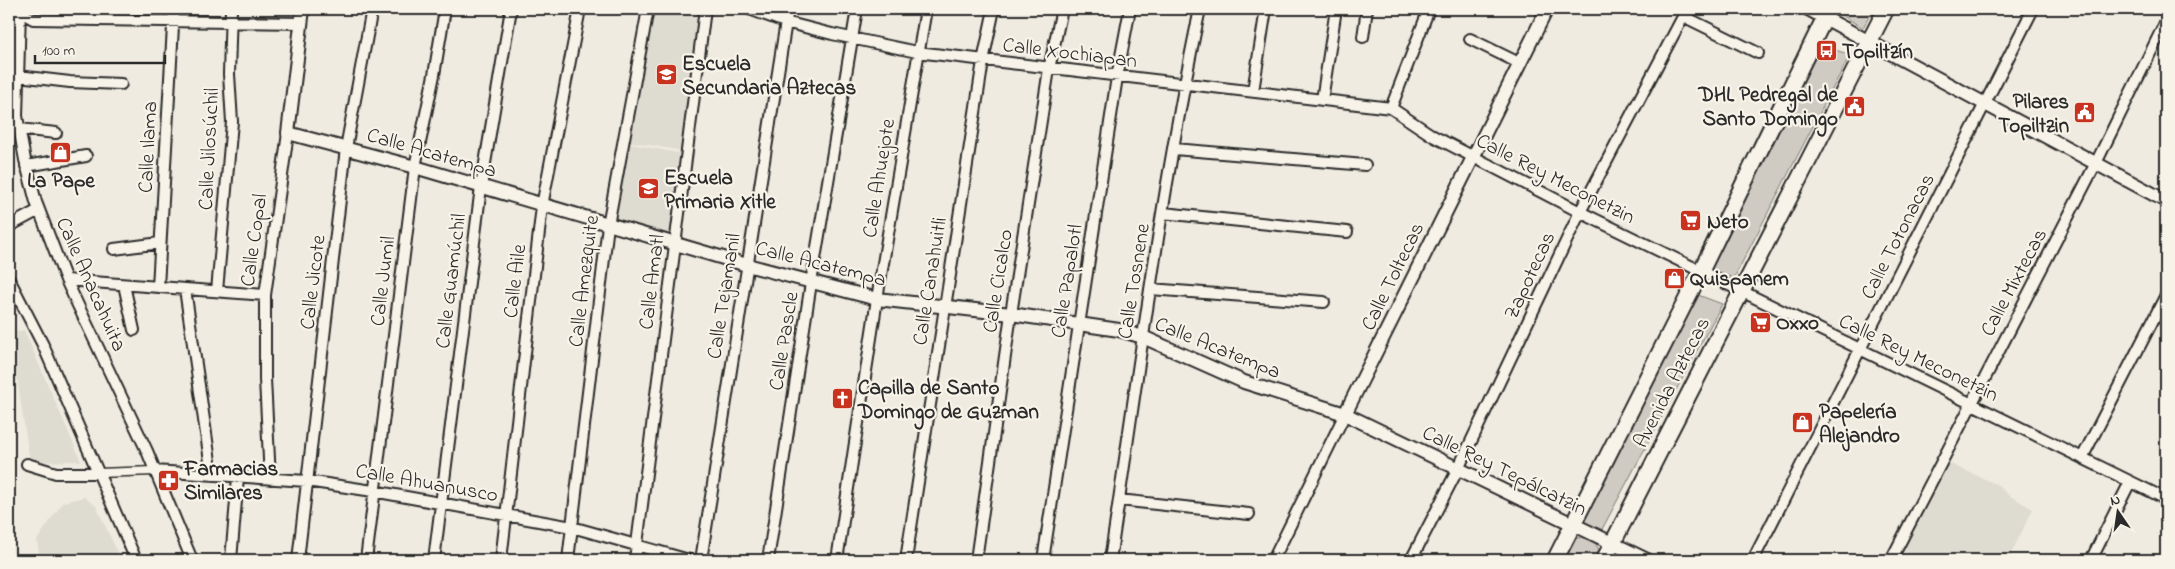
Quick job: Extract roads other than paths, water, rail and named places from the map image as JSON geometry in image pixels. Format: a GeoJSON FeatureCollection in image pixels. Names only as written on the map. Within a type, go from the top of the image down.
{"type":"FeatureCollection","features":[{"type":"Feature","properties":{"kind":"main road","name":"Avenida Aztecas"},"geometry":{"type":"LineString","coordinates":[[1604,560],[1886,9]]}},
{"type":"Feature","properties":{"kind":"main road","name":"Avenida Aztecas"},"geometry":{"type":"LineString","coordinates":[[1555,560],[1701,271],[1827,13]]}},
{"type":"Feature","properties":{"kind":"street","name":"Calle Ilama"},"geometry":{"type":"LineString","coordinates":[[158,287],[174,9]]}},
{"type":"Feature","properties":{"kind":"street","name":"Calle Jilosúchil"},"geometry":{"type":"LineString","coordinates":[[217,291],[232,122],[229,74],[231,9]]}},
{"type":"Feature","properties":{"kind":"street","name":"Calle Copal"},"geometry":{"type":"LineString","coordinates":[[270,479],[265,379],[265,295],[303,9]]}},
{"type":"Feature","properties":{"kind":"street","name":"Calle Jicote"},"geometry":{"type":"LineString","coordinates":[[298,560],[346,148],[372,9]]}},
{"type":"Feature","properties":{"kind":"street","name":"Calle Jumil"},"geometry":{"type":"LineString","coordinates":[[366,560],[415,167],[434,75],[445,9]]}},
{"type":"Feature","properties":{"kind":"street","name":"Calle Guamúchil"},"geometry":{"type":"LineString","coordinates":[[434,560],[481,187],[511,9]]}},
{"type":"Feature","properties":{"kind":"street","name":"Calle Aile"},"geometry":{"type":"LineString","coordinates":[[501,560],[542,206],[580,9]]}},
{"type":"Feature","properties":{"kind":"street","name":"Calle Amezquite"},"geometry":{"type":"LineString","coordinates":[[568,560],[608,225],[648,9]]}},
{"type":"Feature","properties":{"kind":"street","name":"Calle Amatl"},"geometry":{"type":"LineString","coordinates":[[635,560],[705,9]]}},
{"type":"Feature","properties":{"kind":"street","name":"Calle Xochiapan"},"geometry":{"type":"LineString","coordinates":[[749,9],[785,22],[850,39],[917,52],[1117,77],[1253,90],[1392,108]]}},
{"type":"Feature","properties":{"kind":"street","name":"Calle Tejamanil"},"geometry":{"type":"LineString","coordinates":[[701,560],[788,9]]}},
{"type":"Feature","properties":{"kind":"street","name":"Calle Pascle"},"geometry":{"type":"LineString","coordinates":[[768,560],[850,39],[857,9]]}},
{"type":"Feature","properties":{"kind":"street","name":"Calle Ahuejote"},"geometry":{"type":"LineString","coordinates":[[836,560],[917,52],[926,9]]}},
{"type":"Feature","properties":{"kind":"street","name":"Calle Canahuitli"},"geometry":{"type":"LineString","coordinates":[[906,560],[983,61],[994,9]]}},
{"type":"Feature","properties":{"kind":"street","name":"Calle Cicalco"},"geometry":{"type":"LineString","coordinates":[[976,560],[1011,314],[1049,69],[1062,9]]}},
{"type":"Feature","properties":{"kind":"street","name":"Calle Papalotl"},"geometry":{"type":"LineString","coordinates":[[1043,560],[1078,323],[1117,77],[1130,9]]}},
{"type":"Feature","properties":{"kind":"street","name":"Calle Tosnene"},"geometry":{"type":"LineString","coordinates":[[1110,560],[1142,337],[1184,83],[1200,9]]}},
{"type":"Feature","properties":{"kind":"street"},"geometry":{"type":"LineString","coordinates":[[1253,90],[1266,9]]}},
{"type":"Feature","properties":{"kind":"street"},"geometry":{"type":"LineString","coordinates":[[1322,100],[1336,9]]}},
{"type":"Feature","properties":{"kind":"street"},"geometry":{"type":"LineString","coordinates":[[1363,37],[1367,9]]}},
{"type":"Feature","properties":{"kind":"street"},"geometry":{"type":"LineString","coordinates":[[1392,108],[1429,9]]}},
{"type":"Feature","properties":{"kind":"street","name":"Calle Toltecas"},"geometry":{"type":"LineString","coordinates":[[1272,560],[1547,9]]}},
{"type":"Feature","properties":{"kind":"street"},"geometry":{"type":"LineString","coordinates":[[1808,9],[1827,13],[1869,42],[2166,201]]}},
{"type":"Feature","properties":{"kind":"street","name":"Calle Totonacas"},"geometry":{"type":"LineString","coordinates":[[1753,560],[2033,9]]}},
{"type":"Feature","properties":{"kind":"street"},"geometry":{"type":"LineString","coordinates":[[18,10],[34,19],[302,24]]}},
{"type":"Feature","properties":{"kind":"street","name":"Calle Anacahuita"},"geometry":{"type":"LineString","coordinates":[[18,10],[17,116],[26,166],[39,210],[66,280],[147,451],[192,560]]}},
{"type":"Feature","properties":{"kind":"street"},"geometry":{"type":"LineString","coordinates":[[1685,12],[1758,53]]}},
{"type":"Feature","properties":{"kind":"street","name":"Zapotecas"},"geometry":{"type":"LineString","coordinates":[[1411,560],[1458,469],[1580,212],[1685,12]]}},
{"type":"Feature","properties":{"kind":"street","name":"Calle Mixtecas"},"geometry":{"type":"LineString","coordinates":[[1891,560],[2096,163],[2166,21]]}},
{"type":"Feature","properties":{"kind":"street"},"geometry":{"type":"LineString","coordinates":[[1470,40],[1519,63]]}},
{"type":"Feature","properties":{"kind":"street"},"geometry":{"type":"LineString","coordinates":[[18,76],[121,84]]}},
{"type":"Feature","properties":{"kind":"street","name":"Calle Rey Meconetzin"},"geometry":{"type":"LineString","coordinates":[[1392,108],[1433,136],[1580,212],[2166,499]]}},
{"type":"Feature","properties":{"kind":"street"},"geometry":{"type":"LineString","coordinates":[[19,129],[56,133]]}},
{"type":"Feature","properties":{"kind":"street","name":"Calle Acatempa"},"geometry":{"type":"LineString","coordinates":[[288,133],[415,167],[747,266],[877,299],[1011,314],[1118,330],[1142,337],[1206,367],[1256,386],[1345,414]]}},
{"type":"Feature","properties":{"kind":"street"},"geometry":{"type":"LineString","coordinates":[[1174,150],[1364,165]]}},
{"type":"Feature","properties":{"kind":"street"},"geometry":{"type":"LineString","coordinates":[[26,166],[64,158],[86,156]]}},
{"type":"Feature","properties":{"kind":"street"},"geometry":{"type":"LineString","coordinates":[[13,224],[39,210]]}},
{"type":"Feature","properties":{"kind":"street"},"geometry":{"type":"LineString","coordinates":[[1163,213],[1347,232]]}},
{"type":"Feature","properties":{"kind":"street"},"geometry":{"type":"LineString","coordinates":[[114,250],[160,243]]}},
{"type":"Feature","properties":{"kind":"street"},"geometry":{"type":"LineString","coordinates":[[9,279],[43,345],[136,560]]}},
{"type":"Feature","properties":{"kind":"street"},"geometry":{"type":"LineString","coordinates":[[66,280],[265,295]]}},
{"type":"Feature","properties":{"kind":"street"},"geometry":{"type":"LineString","coordinates":[[124,285],[134,330]]}},
{"type":"Feature","properties":{"kind":"street"},"geometry":{"type":"LineString","coordinates":[[185,289],[212,475]]}},
{"type":"Feature","properties":{"kind":"street"},"geometry":{"type":"LineString","coordinates":[[1150,289],[1324,302]]}},
{"type":"Feature","properties":{"kind":"street"},"geometry":{"type":"LineString","coordinates":[[2082,458],[2166,295]]}},
{"type":"Feature","properties":{"kind":"street","name":"Calle Rey Tepálcatzin"},"geometry":{"type":"LineString","coordinates":[[1345,414],[1647,560]]}},
{"type":"Feature","properties":{"kind":"street"},"geometry":{"type":"LineString","coordinates":[[26,464],[56,473],[154,471]]}},
{"type":"Feature","properties":{"kind":"street","name":"Calle Ahuanusco"},"geometry":{"type":"LineString","coordinates":[[154,471],[307,481],[374,491],[572,527],[689,560]]}},
{"type":"Feature","properties":{"kind":"street"},"geometry":{"type":"LineString","coordinates":[[231,560],[238,477]]}},
{"type":"Feature","properties":{"kind":"street"},"geometry":{"type":"LineString","coordinates":[[2091,560],[2130,482]]}},
{"type":"Feature","properties":{"kind":"street"},"geometry":{"type":"LineString","coordinates":[[1119,500],[1249,514]]}},
{"type":"Feature","properties":{"kind":"place","name":"Topiltzín"},"geometry":{"type":"Point","coordinates":[1826,51]}},
{"type":"Feature","properties":{"kind":"place","name":"Escuela Secundaria Aztecas"},"geometry":{"type":"Point","coordinates":[666,75]}},
{"type":"Feature","properties":{"kind":"place","name":"DHL Pedregal de Santo Domingo"},"geometry":{"type":"Point","coordinates":[1854,106]}},
{"type":"Feature","properties":{"kind":"place","name":"Pilares Topiltzin"},"geometry":{"type":"Point","coordinates":[2085,113]}},
{"type":"Feature","properties":{"kind":"place","name":"La Pape"},"geometry":{"type":"Point","coordinates":[61,153]}},
{"type":"Feature","properties":{"kind":"place","name":"Escuela Primaria Xitle"},"geometry":{"type":"Point","coordinates":[648,189]}},
{"type":"Feature","properties":{"kind":"place","name":"Neto"},"geometry":{"type":"Point","coordinates":[1691,221]}},
{"type":"Feature","properties":{"kind":"place","name":"Quispanem"},"geometry":{"type":"Point","coordinates":[1674,278]}},
{"type":"Feature","properties":{"kind":"place","name":"Oxxo"},"geometry":{"type":"Point","coordinates":[1760,322]}},
{"type":"Feature","properties":{"kind":"place","name":"Capilla de Santo Domingo de Guzman"},"geometry":{"type":"Point","coordinates":[842,399]}},
{"type":"Feature","properties":{"kind":"place","name":"Papelería Alejandro"},"geometry":{"type":"Point","coordinates":[1803,423]}},
{"type":"Feature","properties":{"kind":"place","name":"Farmacias Similares"},"geometry":{"type":"Point","coordinates":[168,480]}}]}
